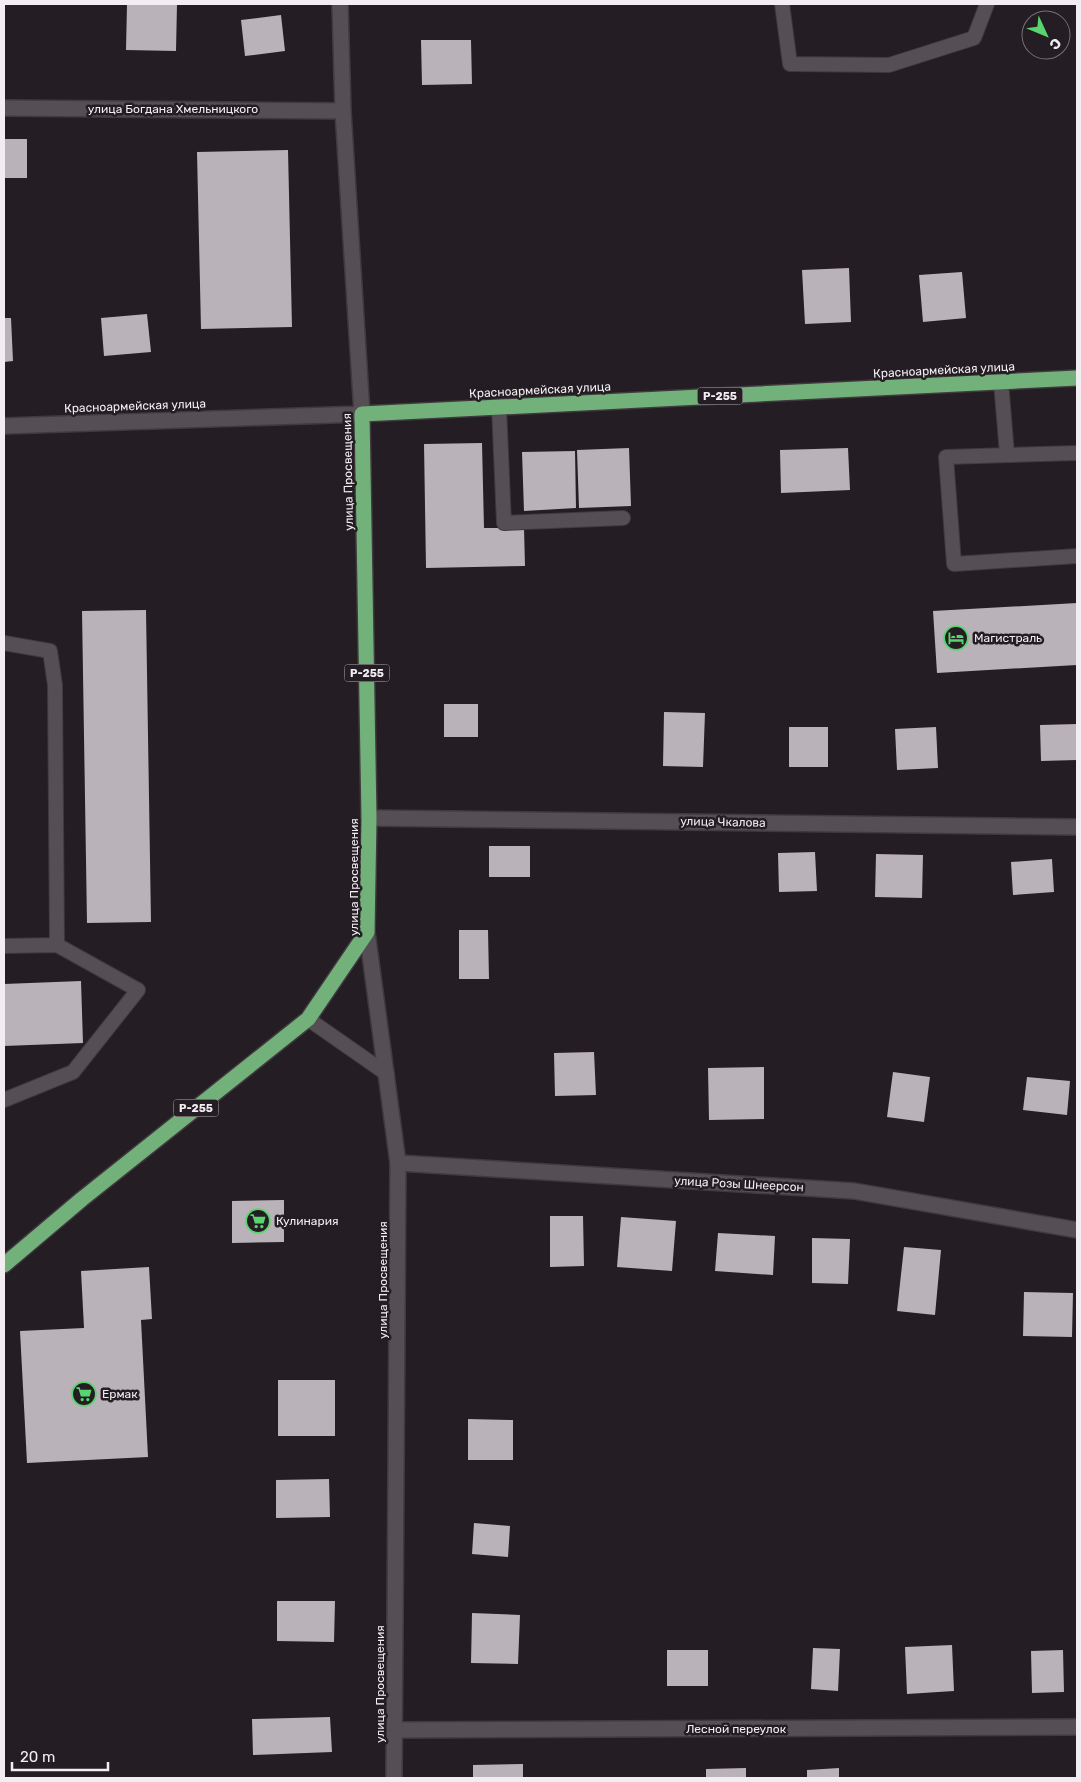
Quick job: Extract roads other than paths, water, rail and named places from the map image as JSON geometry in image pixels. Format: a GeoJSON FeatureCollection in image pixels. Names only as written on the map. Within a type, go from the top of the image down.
{"type":"FeatureCollection","features":[{"type":"Feature","properties":{"kind":"highway","name":"Красноармейская улица"},"geometry":{"type":"LineString","coordinates":[[362,414],[1077,378]]}},
{"type":"Feature","properties":{"kind":"highway","name":"улица Просвещения"},"geometry":{"type":"LineString","coordinates":[[362,414],[369,818],[368,932]]}},
{"type":"Feature","properties":{"kind":"highway","name":"Р-255"},"geometry":{"type":"LineString","coordinates":[[4,1265],[82,1199],[308,1019],[368,932]]}},
{"type":"Feature","properties":{"kind":"street","name":"улица Просвещения"},"geometry":{"type":"LineString","coordinates":[[340,4],[343,110],[362,414]]}},
{"type":"Feature","properties":{"kind":"street","name":"улица Богдана Хмельницкого"},"geometry":{"type":"LineString","coordinates":[[4,108],[343,110]]}},
{"type":"Feature","properties":{"kind":"street","name":"Красноармейская улица"},"geometry":{"type":"LineString","coordinates":[[4,426],[362,414]]}},
{"type":"Feature","properties":{"kind":"street","name":"улица Чкалова"},"geometry":{"type":"LineString","coordinates":[[369,818],[1077,827]]}},
{"type":"Feature","properties":{"kind":"street","name":"улица Просвещения"},"geometry":{"type":"LineString","coordinates":[[368,932],[398,1163],[394,1778]]}},
{"type":"Feature","properties":{"kind":"street","name":"улица Розы Шнеерсон"},"geometry":{"type":"LineString","coordinates":[[398,1163],[854,1191],[1077,1230]]}},
{"type":"Feature","properties":{"kind":"street","name":"Лесной переулок"},"geometry":{"type":"LineString","coordinates":[[394,1730],[1077,1727]]}},
{"type":"Feature","properties":{"kind":"lane"},"geometry":{"type":"LineString","coordinates":[[782,4],[790,64],[888,65],[974,38],[987,4]]}},
{"type":"Feature","properties":{"kind":"lane"},"geometry":{"type":"LineString","coordinates":[[1001,382],[1007,454]]}},
{"type":"Feature","properties":{"kind":"lane"},"geometry":{"type":"LineString","coordinates":[[499,406],[504,523],[623,518]]}},
{"type":"Feature","properties":{"kind":"lane"},"geometry":{"type":"LineString","coordinates":[[1077,453],[946,457],[954,564],[1077,556]]}},
{"type":"Feature","properties":{"kind":"lane"},"geometry":{"type":"LineString","coordinates":[[4,643],[50,651],[54,685],[56,945]]}},
{"type":"Feature","properties":{"kind":"lane"},"geometry":{"type":"LineString","coordinates":[[4,946],[56,945],[138,990],[73,1072],[4,1100]]}},
{"type":"Feature","properties":{"kind":"lane"},"geometry":{"type":"LineString","coordinates":[[308,1019],[387,1074]]}},
{"type":"Feature","properties":{"kind":"place","name":"Магистраль"},"geometry":{"type":"Point","coordinates":[956,638]}},
{"type":"Feature","properties":{"kind":"place","name":"Кулинария"},"geometry":{"type":"Point","coordinates":[258,1221]}},
{"type":"Feature","properties":{"kind":"place","name":"Ермак"},"geometry":{"type":"Point","coordinates":[84,1394]}}]}
